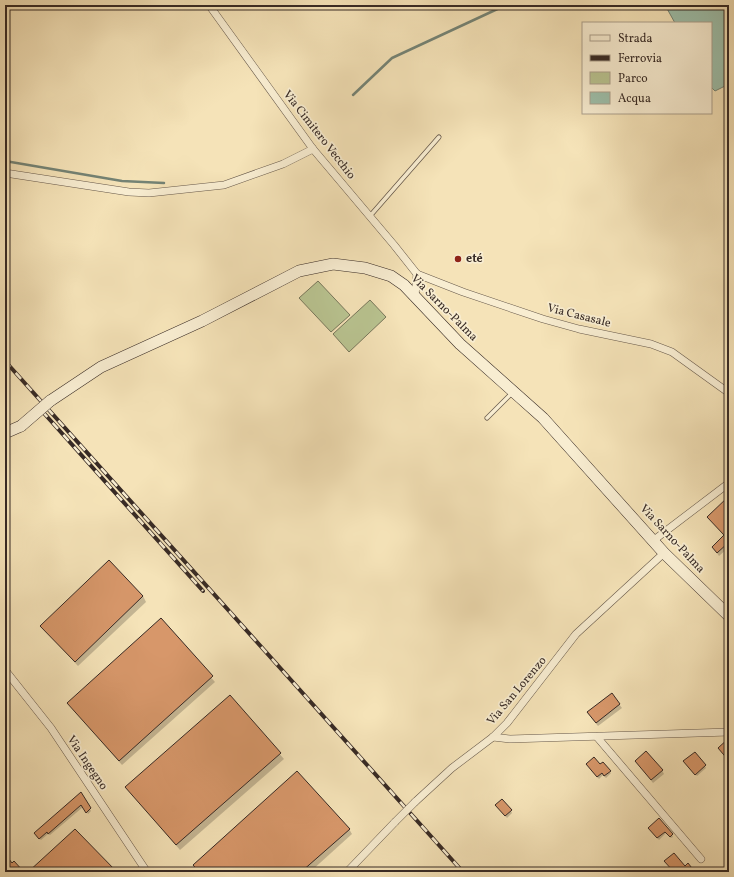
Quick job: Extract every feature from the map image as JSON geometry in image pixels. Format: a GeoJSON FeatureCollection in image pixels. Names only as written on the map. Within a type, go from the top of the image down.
{"type":"FeatureCollection","features":[{"type":"Feature","properties":{"kind":"main road","name":"Via Sarno-Palma"},"geometry":{"type":"LineString","coordinates":[[5,433],[21,426],[50,401],[101,367],[202,321],[299,270],[333,264],[365,268],[391,276],[404,285],[460,344],[543,418],[664,552],[729,616]]}},
{"type":"Feature","properties":{"kind":"street","name":"Via Cimitero Vecchio"},"geometry":{"type":"LineString","coordinates":[[209,5],[313,149],[370,216],[416,274]]}},
{"type":"Feature","properties":{"kind":"street"},"geometry":{"type":"LineString","coordinates":[[5,173],[129,192],[149,193],[224,185],[283,164],[313,149]]}},
{"type":"Feature","properties":{"kind":"street"},"geometry":{"type":"LineString","coordinates":[[415,296],[416,274]]}},
{"type":"Feature","properties":{"kind":"street","name":"Via Casasale"},"geometry":{"type":"LineString","coordinates":[[416,274],[463,292],[543,319],[579,329],[651,344],[672,352],[729,393]]}},
{"type":"Feature","properties":{"kind":"street"},"geometry":{"type":"LineString","coordinates":[[654,540],[729,483]]}},
{"type":"Feature","properties":{"kind":"street","name":"Via San Lorenzo"},"geometry":{"type":"LineString","coordinates":[[347,872],[415,802],[452,768],[493,737],[507,723],[576,634],[664,552]]}},
{"type":"Feature","properties":{"kind":"street","name":"Via Ingegno"},"geometry":{"type":"LineString","coordinates":[[5,670],[51,728],[147,872]]}},
{"type":"Feature","properties":{"kind":"street"},"geometry":{"type":"LineString","coordinates":[[493,737],[510,739],[729,732]]}},
{"type":"Feature","properties":{"kind":"street"},"geometry":{"type":"LineString","coordinates":[[597,736],[701,859]]}},
{"type":"Feature","properties":{"kind":"lane"},"geometry":{"type":"LineString","coordinates":[[370,216],[439,137]]}},
{"type":"Feature","properties":{"kind":"lane"},"geometry":{"type":"LineString","coordinates":[[487,418],[514,391]]}},
{"type":"Feature","properties":{"kind":"green space"},"geometry":{"type":"Polygon","coordinates":[[[318,281],[350,315],[331,332],[299,298],[318,281]]]}},
{"type":"Feature","properties":{"kind":"green space"},"geometry":{"type":"Polygon","coordinates":[[[370,300],[386,317],[349,352],[333,334],[370,300]]]}},
{"type":"Feature","properties":{"kind":"water"},"geometry":{"type":"Polygon","coordinates":[[[665,5],[729,5],[729,84],[715,91],[712,88],[712,22],[674,22],[665,5]]]}},
{"type":"Feature","properties":{"kind":"building"},"geometry":{"type":"Polygon","coordinates":[[[729,496],[729,542],[717,553],[712,547],[724,535],[707,517],[729,496]]]}},
{"type":"Feature","properties":{"kind":"building"},"geometry":{"type":"Polygon","coordinates":[[[109,560],[143,596],[75,662],[40,626],[109,560]]]}},
{"type":"Feature","properties":{"kind":"building"},"geometry":{"type":"Polygon","coordinates":[[[161,618],[213,676],[119,761],[67,703],[161,618]]]}},
{"type":"Feature","properties":{"kind":"building"},"geometry":{"type":"Polygon","coordinates":[[[612,693],[620,704],[596,723],[587,712],[612,693]]]}},
{"type":"Feature","properties":{"kind":"building"},"geometry":{"type":"Polygon","coordinates":[[[230,695],[281,753],[176,845],[125,787],[230,695]]]}},
{"type":"Feature","properties":{"kind":"building"},"geometry":{"type":"Polygon","coordinates":[[[729,738],[729,761],[718,748],[729,738]]]}},
{"type":"Feature","properties":{"kind":"building"},"geometry":{"type":"Polygon","coordinates":[[[646,751],[663,770],[651,780],[635,761],[646,751]]]}},
{"type":"Feature","properties":{"kind":"building"},"geometry":{"type":"Polygon","coordinates":[[[695,752],[706,765],[695,775],[683,761],[695,752]]]}},
{"type":"Feature","properties":{"kind":"building"},"geometry":{"type":"Polygon","coordinates":[[[594,757],[600,764],[603,762],[611,771],[604,776],[602,773],[597,777],[586,764],[594,757]]]}},
{"type":"Feature","properties":{"kind":"building"},"geometry":{"type":"Polygon","coordinates":[[[297,771],[350,829],[301,872],[199,872],[193,865],[297,771]]]}},
{"type":"Feature","properties":{"kind":"building"},"geometry":{"type":"Polygon","coordinates":[[[81,792],[91,808],[86,813],[81,805],[48,834],[47,832],[39,839],[34,833],[81,792]]]}},
{"type":"Feature","properties":{"kind":"building"},"geometry":{"type":"Polygon","coordinates":[[[502,799],[512,810],[505,816],[495,805],[502,799]]]}},
{"type":"Feature","properties":{"kind":"building"},"geometry":{"type":"Polygon","coordinates":[[[659,818],[673,834],[670,837],[665,832],[657,838],[648,828],[659,818]]]}},
{"type":"Feature","properties":{"kind":"building"},"geometry":{"type":"Polygon","coordinates":[[[75,829],[117,872],[28,872],[75,829]]]}},
{"type":"Feature","properties":{"kind":"building"},"geometry":{"type":"Polygon","coordinates":[[[674,853],[685,866],[688,863],[695,872],[674,872],[664,861],[674,853]]]}},
{"type":"Feature","properties":{"kind":"building"},"geometry":{"type":"Polygon","coordinates":[[[5,854],[12,863],[14,861],[24,872],[5,872],[5,854]]]}},
{"type":"Feature","properties":{"kind":"waterway"},"geometry":{"type":"LineString","coordinates":[[353,95],[392,58],[506,5]]}},
{"type":"Feature","properties":{"kind":"waterway"},"geometry":{"type":"LineString","coordinates":[[5,161],[122,181],[164,183]]}},
{"type":"Feature","properties":{"kind":"railway"},"geometry":{"type":"LineString","coordinates":[[5,361],[463,872]]}},
{"type":"Feature","properties":{"kind":"railway"},"geometry":{"type":"LineString","coordinates":[[42,411],[203,591]]}},
{"type":"Feature","properties":{"kind":"place","name":"eté"},"geometry":{"type":"Point","coordinates":[458,259]}}]}
